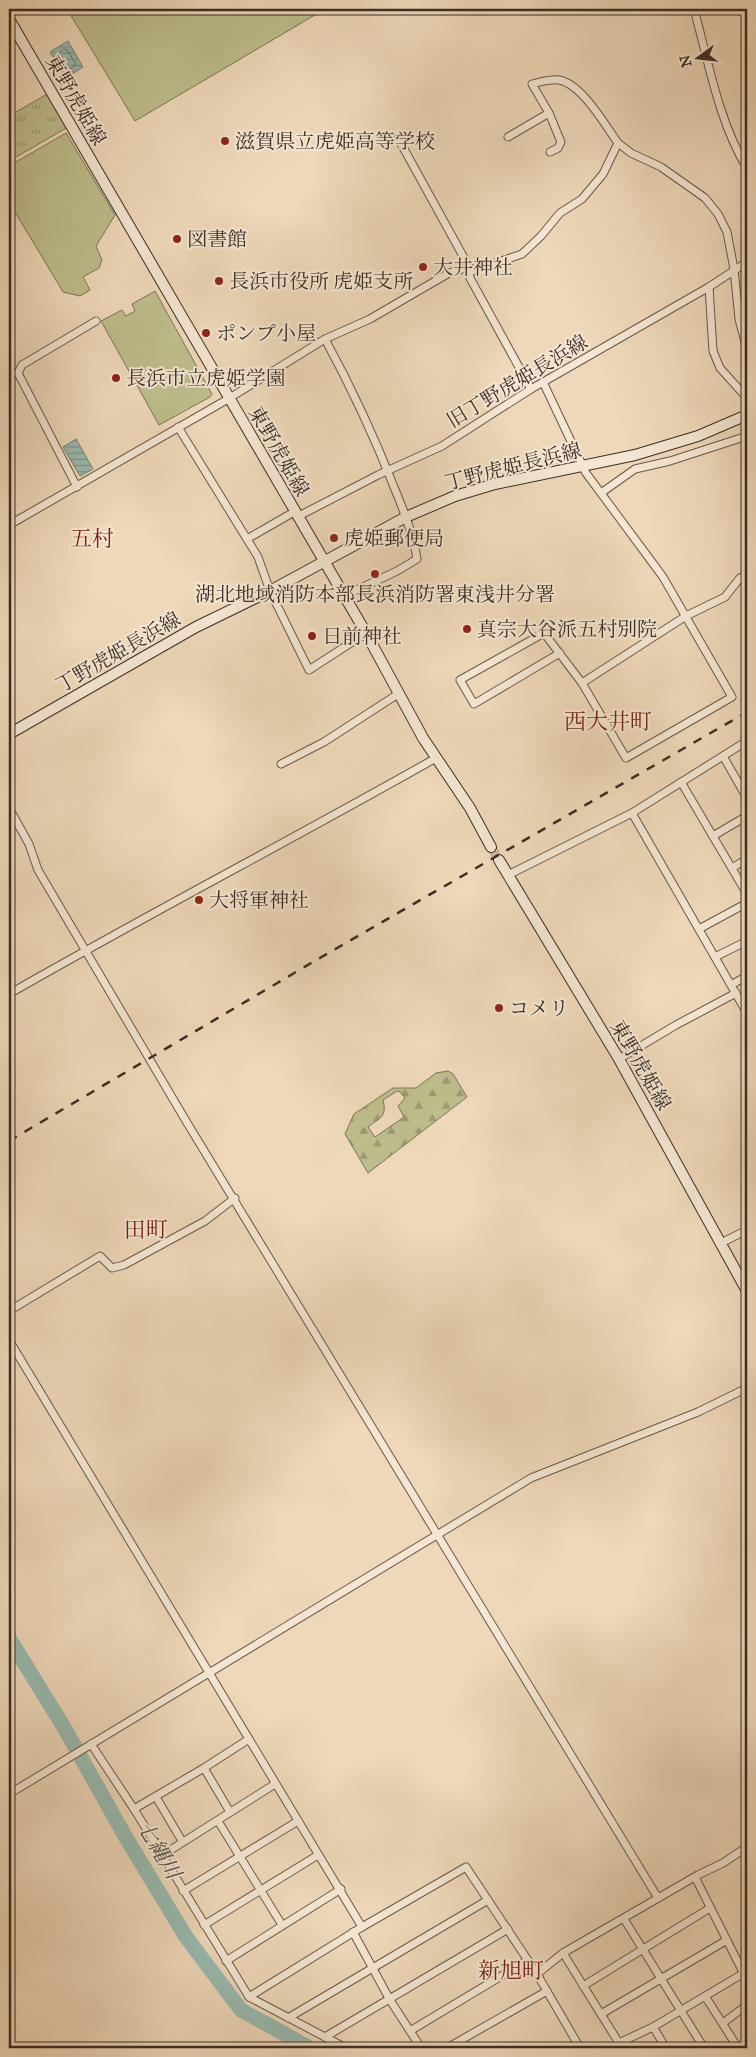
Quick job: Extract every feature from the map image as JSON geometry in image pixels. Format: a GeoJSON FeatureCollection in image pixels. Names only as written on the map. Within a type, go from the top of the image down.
{"type":"FeatureCollection","features":[{"type":"Feature","properties":{"kind":"main road","name":"東野虎姫線"},"geometry":{"type":"LineString","coordinates":[[9,19],[228,399],[366,633],[422,738],[470,808],[491,847]]}},
{"type":"Feature","properties":{"kind":"main road","name":"丁野虎姫長浜線"},"geometry":{"type":"LineString","coordinates":[[9,734],[196,628],[270,591],[406,517],[455,496],[495,484],[635,455],[698,436],[747,414]]}},
{"type":"Feature","properties":{"kind":"main road","name":"東野虎姫線"},"geometry":{"type":"LineString","coordinates":[[499,860],[619,1060],[747,1290]]}},
{"type":"Feature","properties":{"kind":"street"},"geometry":{"type":"LineString","coordinates":[[694,9],[727,127],[747,168]]}},
{"type":"Feature","properties":{"kind":"street"},"geometry":{"type":"LineString","coordinates":[[550,152],[558,148],[561,142],[549,114],[532,84],[559,80],[572,85],[580,93],[618,143],[631,153],[661,167],[705,198],[718,214],[727,232],[734,269],[739,319],[747,350]]}},
{"type":"Feature","properties":{"kind":"street"},"geometry":{"type":"LineString","coordinates":[[508,137],[549,114]]}},
{"type":"Feature","properties":{"kind":"street"},"geometry":{"type":"LineString","coordinates":[[398,138],[469,269],[497,330],[531,390]]}},
{"type":"Feature","properties":{"kind":"street"},"geometry":{"type":"LineString","coordinates":[[9,525],[77,487],[178,426],[228,399],[325,338],[370,320],[450,273],[522,254],[541,236],[560,213],[582,199],[603,174],[618,143]]}},
{"type":"Feature","properties":{"kind":"street","name":"旧丁野虎姫長浜線"},"geometry":{"type":"LineString","coordinates":[[247,539],[295,514],[442,446],[543,382],[709,287],[747,262]]}},
{"type":"Feature","properties":{"kind":"street"},"geometry":{"type":"LineString","coordinates":[[709,287],[713,351],[720,368],[747,398]]}},
{"type":"Feature","properties":{"kind":"street"},"geometry":{"type":"LineString","coordinates":[[77,487],[18,373],[22,365],[96,321]]}},
{"type":"Feature","properties":{"kind":"street"},"geometry":{"type":"LineString","coordinates":[[325,338],[349,384],[388,471],[414,538],[417,559],[397,571],[344,596]]}},
{"type":"Feature","properties":{"kind":"street"},"geometry":{"type":"LineString","coordinates":[[543,382],[583,466],[663,577],[732,696],[626,758],[582,683],[560,653],[544,633],[460,680],[474,704],[560,653]]}},
{"type":"Feature","properties":{"kind":"street"},"geometry":{"type":"LineString","coordinates":[[178,426],[258,557],[270,591],[309,670],[366,633]]}},
{"type":"Feature","properties":{"kind":"street"},"geometry":{"type":"LineString","coordinates":[[601,493],[635,469],[670,461],[747,436]]}},
{"type":"Feature","properties":{"kind":"street"},"geometry":{"type":"LineString","coordinates":[[582,683],[686,616],[725,597],[740,578],[747,575]]}},
{"type":"Feature","properties":{"kind":"street"},"geometry":{"type":"LineString","coordinates":[[281,764],[324,742],[375,711],[398,694]]}},
{"type":"Feature","properties":{"kind":"street"},"geometry":{"type":"LineString","coordinates":[[508,875],[632,813],[747,741]]}},
{"type":"Feature","properties":{"kind":"street"},"geometry":{"type":"LineString","coordinates":[[723,756],[747,798]]}},
{"type":"Feature","properties":{"kind":"street"},"geometry":{"type":"LineString","coordinates":[[9,994],[86,950],[318,825],[436,758]]}},
{"type":"Feature","properties":{"kind":"street"},"geometry":{"type":"LineString","coordinates":[[681,782],[747,894]]}},
{"type":"Feature","properties":{"kind":"street"},"geometry":{"type":"LineString","coordinates":[[9,808],[28,844],[38,870],[186,1121],[235,1198],[658,1898]]}},
{"type":"Feature","properties":{"kind":"street"},"geometry":{"type":"LineString","coordinates":[[632,813],[747,1012]]}},
{"type":"Feature","properties":{"kind":"street"},"geometry":{"type":"LineString","coordinates":[[713,836],[747,816]]}},
{"type":"Feature","properties":{"kind":"street"},"geometry":{"type":"LineString","coordinates":[[732,868],[747,859]]}},
{"type":"Feature","properties":{"kind":"street"},"geometry":{"type":"LineString","coordinates":[[699,930],[747,904]]}},
{"type":"Feature","properties":{"kind":"street"},"geometry":{"type":"LineString","coordinates":[[715,958],[747,941]]}},
{"type":"Feature","properties":{"kind":"street"},"geometry":{"type":"LineString","coordinates":[[731,985],[747,976]]}},
{"type":"Feature","properties":{"kind":"street"},"geometry":{"type":"LineString","coordinates":[[619,1060],[676,1025],[736,993]]}},
{"type":"Feature","properties":{"kind":"street"},"geometry":{"type":"LineString","coordinates":[[9,1311],[100,1256],[112,1268],[124,1265],[205,1221],[235,1198]]}},
{"type":"Feature","properties":{"kind":"street"},"geometry":{"type":"LineString","coordinates":[[721,1243],[747,1230]]}},
{"type":"Feature","properties":{"kind":"street"},"geometry":{"type":"LineString","coordinates":[[9,1340],[275,1784],[341,1889],[362,1927]]}},
{"type":"Feature","properties":{"kind":"street"},"geometry":{"type":"LineString","coordinates":[[9,1794],[531,1478],[698,1412],[747,1388]]}},
{"type":"Feature","properties":{"kind":"street"},"geometry":{"type":"LineString","coordinates":[[134,1810],[249,1739]]}},
{"type":"Feature","properties":{"kind":"street"},"geometry":{"type":"LineString","coordinates":[[90,1745],[134,1810],[249,1997],[346,2048]]}},
{"type":"Feature","properties":{"kind":"street"},"geometry":{"type":"LineString","coordinates":[[204,1768],[230,1812]]}},
{"type":"Feature","properties":{"kind":"street"},"geometry":{"type":"LineString","coordinates":[[161,1856],[275,1784]]}},
{"type":"Feature","properties":{"kind":"street"},"geometry":{"type":"LineString","coordinates":[[156,1797],[182,1842]]}},
{"type":"Feature","properties":{"kind":"street"},"geometry":{"type":"LineString","coordinates":[[218,1821],[282,1925]]}},
{"type":"Feature","properties":{"kind":"street"},"geometry":{"type":"LineString","coordinates":[[183,1891],[298,1821]]}},
{"type":"Feature","properties":{"kind":"street"},"geometry":{"type":"LineString","coordinates":[[537,1974],[563,1953],[747,1847]]}},
{"type":"Feature","properties":{"kind":"street"},"geometry":{"type":"LineString","coordinates":[[204,1925],[318,1855]]}},
{"type":"Feature","properties":{"kind":"street"},"geometry":{"type":"LineString","coordinates":[[249,1997],[353,1932],[466,1867],[537,1974],[580,2048]]}},
{"type":"Feature","properties":{"kind":"street"},"geometry":{"type":"LineString","coordinates":[[563,1953],[621,2046],[705,1996],[745,1976],[695,1877]]}},
{"type":"Feature","properties":{"kind":"street"},"geometry":{"type":"LineString","coordinates":[[226,1961],[341,1889]]}},
{"type":"Feature","properties":{"kind":"street"},"geometry":{"type":"LineString","coordinates":[[288,2018],[488,1900]]}},
{"type":"Feature","properties":{"kind":"street"},"geometry":{"type":"LineString","coordinates":[[583,1986],[710,1908]]}},
{"type":"Feature","properties":{"kind":"street"},"geometry":{"type":"LineString","coordinates":[[624,1919],[704,2048]]}},
{"type":"Feature","properties":{"kind":"street"},"geometry":{"type":"LineString","coordinates":[[325,2037],[508,1929]]}},
{"type":"Feature","properties":{"kind":"street"},"geometry":{"type":"LineString","coordinates":[[353,1932],[390,2000],[421,2048]]}},
{"type":"Feature","properties":{"kind":"street"},"geometry":{"type":"LineString","coordinates":[[601,2014],[662,1980],[727,1940]]}},
{"type":"Feature","properties":{"kind":"street"},"geometry":{"type":"LineString","coordinates":[[410,2031],[528,1960]]}},
{"type":"Feature","properties":{"kind":"street"},"geometry":{"type":"LineString","coordinates":[[447,2048],[547,1991]]}},
{"type":"Feature","properties":{"kind":"street"},"geometry":{"type":"LineString","coordinates":[[705,1996],[738,2048]]}},
{"type":"Feature","properties":{"kind":"street"},"geometry":{"type":"LineString","coordinates":[[722,2023],[747,2005]]}},
{"type":"Feature","properties":{"kind":"street"},"geometry":{"type":"LineString","coordinates":[[653,2028],[666,2048]]}},
{"type":"Feature","properties":{"kind":"green space"},"geometry":{"type":"Polygon","coordinates":[[[67,9],[318,9],[320,12],[135,121],[67,9]]]}},
{"type":"Feature","properties":{"kind":"green space"},"geometry":{"type":"Polygon","coordinates":[[[49,93],[68,127],[9,161],[9,116],[49,93]]]}},
{"type":"Feature","properties":{"kind":"green space"},"geometry":{"type":"Polygon","coordinates":[[[66,133],[115,215],[96,246],[102,260],[99,268],[83,277],[90,290],[80,296],[63,292],[9,202],[9,166],[66,133]]]}},
{"type":"Feature","properties":{"kind":"green space"},"geometry":{"type":"Polygon","coordinates":[[[155,291],[212,394],[210,397],[159,425],[101,321],[122,310],[126,316],[135,311],[132,304],[155,291]]]}},
{"type":"Feature","properties":{"kind":"green space"},"geometry":{"type":"Polygon","coordinates":[[[448,1071],[453,1074],[467,1097],[368,1173],[345,1134],[354,1114],[393,1088],[416,1088],[436,1073],[448,1071]],[[397,1091],[383,1100],[384,1110],[382,1116],[368,1127],[375,1137],[404,1117],[398,1106],[405,1098],[397,1091]]]}},
{"type":"Feature","properties":{"kind":"water"},"geometry":{"type":"Polygon","coordinates":[[[68,41],[83,67],[66,78],[50,52],[68,41]]]}},
{"type":"Feature","properties":{"kind":"water"},"geometry":{"type":"Polygon","coordinates":[[[76,439],[93,469],[80,476],[63,447],[76,439]]]}},
{"type":"Feature","properties":{"kind":"waterway","name":"七縄川"},"geometry":{"type":"LineString","coordinates":[[9,1638],[65,1729],[125,1836],[186,1937],[241,2010],[310,2048]]}},
{"type":"Feature","properties":{"kind":"tunnel"},"geometry":{"type":"LineString","coordinates":[[491,847],[499,860]]}},
{"type":"Feature","properties":{"kind":"railway"},"geometry":{"type":"LineString","coordinates":[[9,1141],[318,959],[747,712]]}},
{"type":"Feature","properties":{"kind":"place","name":"滋賀県立虎姫高等学校"},"geometry":{"type":"Point","coordinates":[225,141]}},
{"type":"Feature","properties":{"kind":"place","name":"図書館"},"geometry":{"type":"Point","coordinates":[177,239]}},
{"type":"Feature","properties":{"kind":"place","name":"大井神社"},"geometry":{"type":"Point","coordinates":[423,267]}},
{"type":"Feature","properties":{"kind":"place","name":"長浜市役所 虎姫支所"},"geometry":{"type":"Point","coordinates":[219,281]}},
{"type":"Feature","properties":{"kind":"place","name":"ポンプ小屋"},"geometry":{"type":"Point","coordinates":[206,333]}},
{"type":"Feature","properties":{"kind":"place","name":"長浜市立虎姫学園"},"geometry":{"type":"Point","coordinates":[116,378]}},
{"type":"Feature","properties":{"kind":"place","name":"虎姫郵便局"},"geometry":{"type":"Point","coordinates":[334,538]}},
{"type":"Feature","properties":{"kind":"place","name":"湖北地域消防本部長浜消防署東浅井分署"},"geometry":{"type":"Point","coordinates":[375,574]}},
{"type":"Feature","properties":{"kind":"place","name":"真宗大谷派五村別院"},"geometry":{"type":"Point","coordinates":[467,629]}},
{"type":"Feature","properties":{"kind":"place","name":"日前神社"},"geometry":{"type":"Point","coordinates":[312,636]}},
{"type":"Feature","properties":{"kind":"place","name":"大将軍神社"},"geometry":{"type":"Point","coordinates":[199,900]}},
{"type":"Feature","properties":{"kind":"place","name":"コメリ"},"geometry":{"type":"Point","coordinates":[499,1008]}},
{"type":"Feature","properties":{"kind":"district","name":"五村"},"geometry":{"type":"Point","coordinates":[92,538]}},
{"type":"Feature","properties":{"kind":"district","name":"西大井町"},"geometry":{"type":"Point","coordinates":[608,721]}},
{"type":"Feature","properties":{"kind":"district","name":"田町"},"geometry":{"type":"Point","coordinates":[146,1229]}},
{"type":"Feature","properties":{"kind":"district","name":"新旭町"},"geometry":{"type":"Point","coordinates":[511,1970]}}]}
